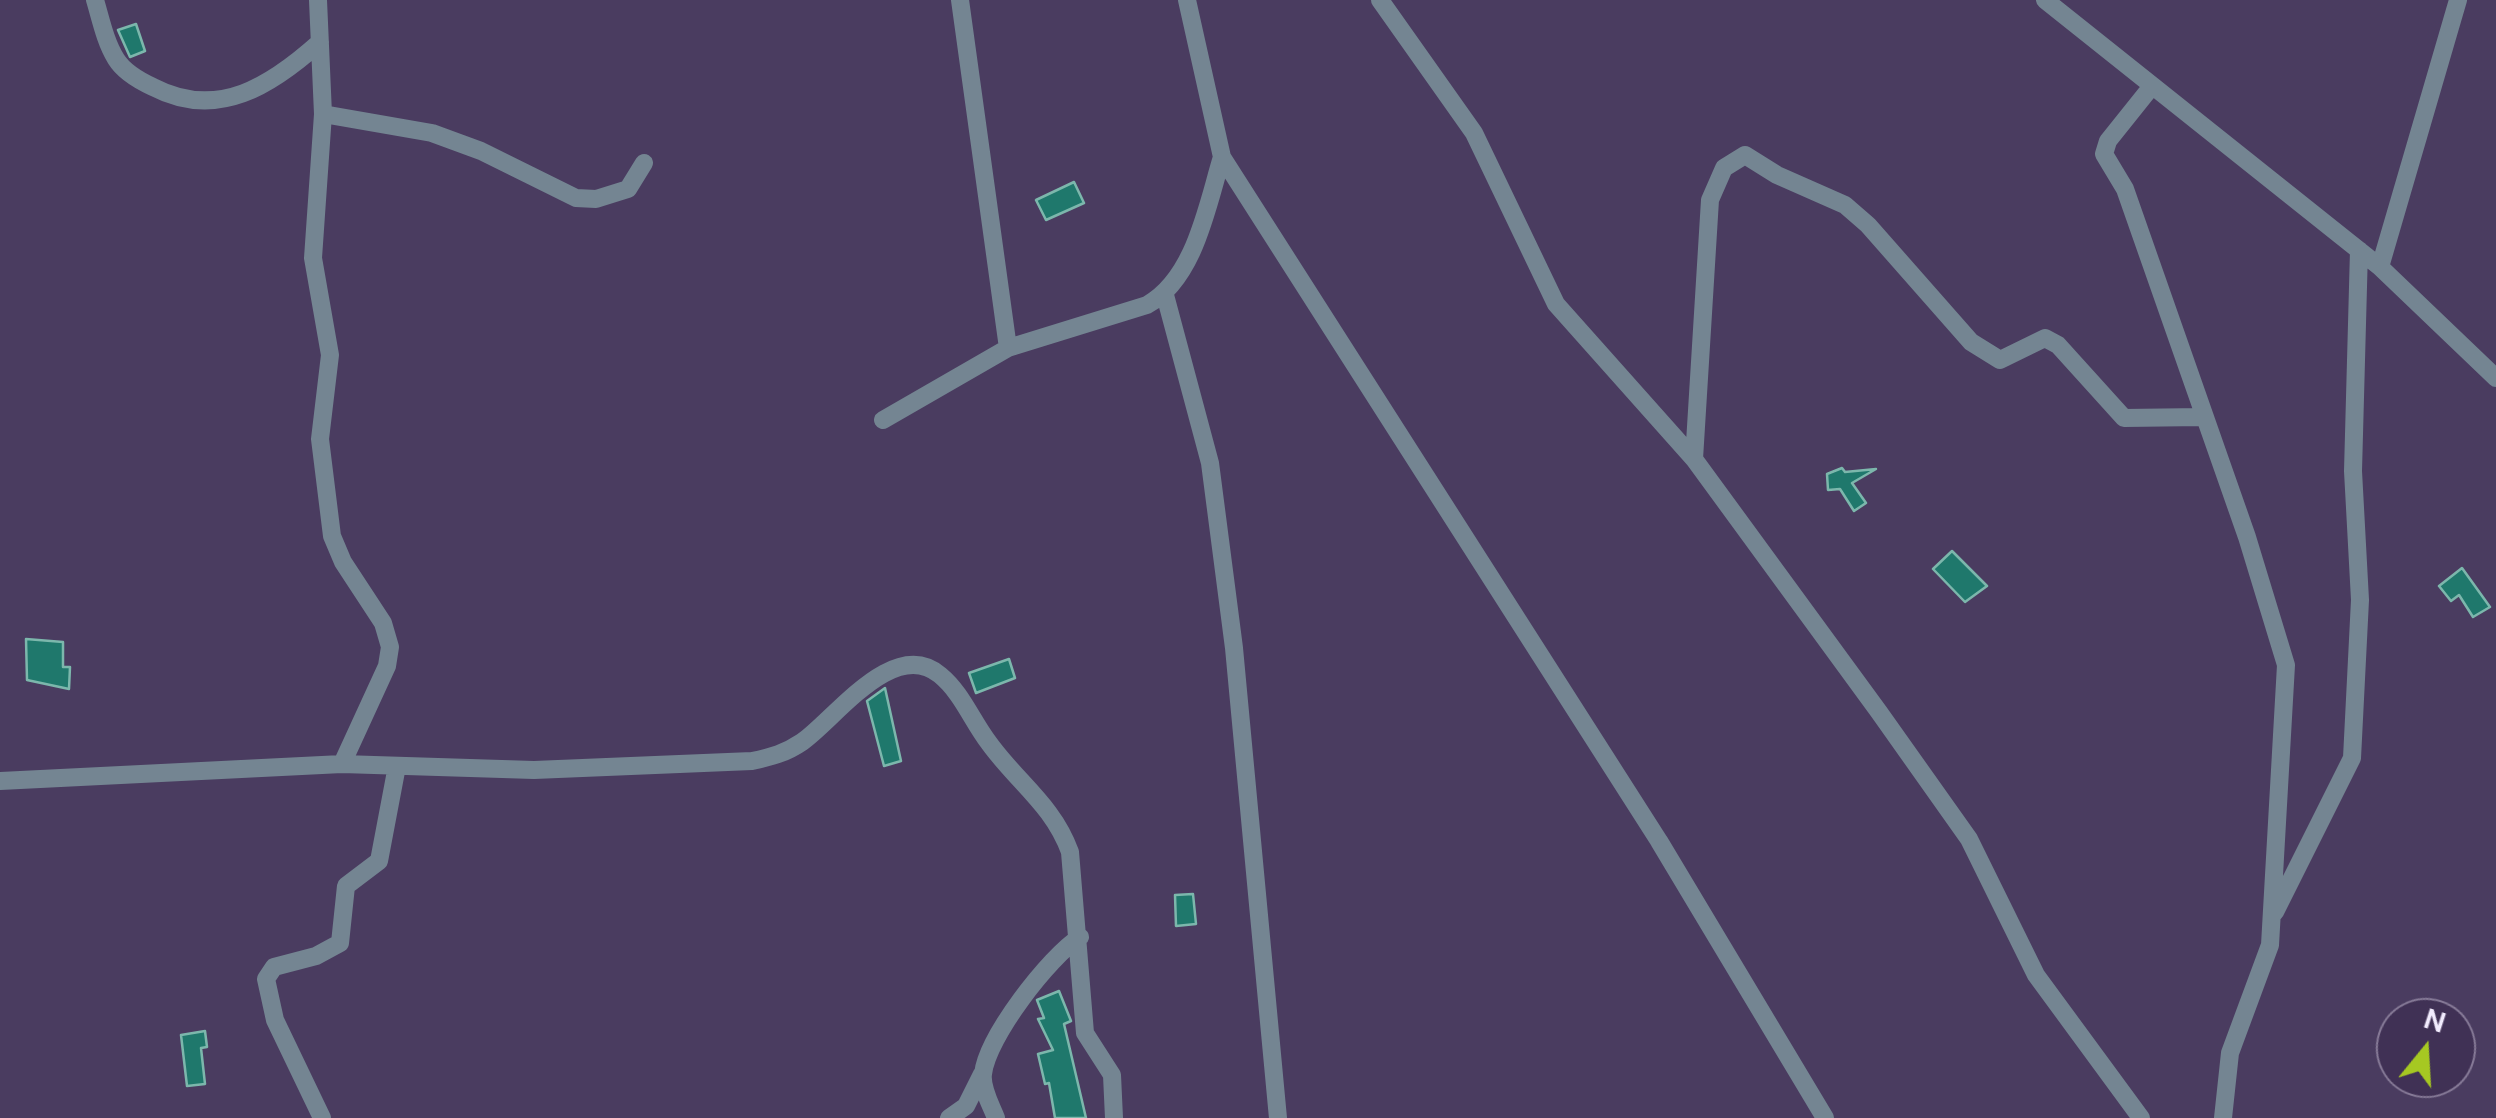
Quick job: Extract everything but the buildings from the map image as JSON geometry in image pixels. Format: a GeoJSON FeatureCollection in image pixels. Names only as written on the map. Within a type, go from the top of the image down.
{"type":"FeatureCollection","features":[{"type":"Feature","properties":{"kind":"street"},"geometry":{"type":"LineString","coordinates":[[95,0],[118,63],[168,96],[204,102],[247,95],[284,74],[320,42]]}},
{"type":"Feature","properties":{"kind":"street"},"geometry":{"type":"LineString","coordinates":[[318,0],[323,114],[313,258],[330,355],[320,440],[332,536],[343,562],[383,623],[390,656],[342,764]]}},
{"type":"Feature","properties":{"kind":"street"},"geometry":{"type":"LineString","coordinates":[[960,0],[1008,348]]}},
{"type":"Feature","properties":{"kind":"street"},"geometry":{"type":"LineString","coordinates":[[1188,0],[1222,157],[1648,824],[1826,1118]]}},
{"type":"Feature","properties":{"kind":"street"},"geometry":{"type":"LineString","coordinates":[[1380,0],[1474,133],[1556,304],[1694,459],[1969,839],[2036,974],[2141,1118]]}},
{"type":"Feature","properties":{"kind":"street"},"geometry":{"type":"LineString","coordinates":[[2045,0],[2380,266],[2496,378]]}},
{"type":"Feature","properties":{"kind":"street"},"geometry":{"type":"LineString","coordinates":[[2380,266],[2458,0]]}},
{"type":"Feature","properties":{"kind":"street"},"geometry":{"type":"LineString","coordinates":[[2152,86],[2108,142],[2104,154],[2125,189],[2247,538],[2286,665],[2272,917],[2263,972],[2230,1054],[2223,1118]]}},
{"type":"Feature","properties":{"kind":"street"},"geometry":{"type":"LineString","coordinates":[[323,114],[432,132],[576,198],[596,198],[628,188],[644,162]]}},
{"type":"Feature","properties":{"kind":"street"},"geometry":{"type":"LineString","coordinates":[[1694,459],[1710,200],[1724,168],[1745,155],[1777,175],[1845,205],[1971,342],[1991,357],[2000,360],[2046,338],[2058,345],[2124,418],[2202,416]]}},
{"type":"Feature","properties":{"kind":"street"},"geometry":{"type":"LineString","coordinates":[[883,420],[1008,348],[1147,306],[1165,295],[1178,279],[1222,157]]}},
{"type":"Feature","properties":{"kind":"street"},"geometry":{"type":"LineString","coordinates":[[2272,917],[2352,758],[2360,600],[2354,488],[2359,250]]}},
{"type":"Feature","properties":{"kind":"street"},"geometry":{"type":"LineString","coordinates":[[1165,295],[1210,463],[1234,648],[1278,1118]]}},
{"type":"Feature","properties":{"kind":"street"},"geometry":{"type":"LineString","coordinates":[[0,780],[342,764],[534,770],[752,761],[778,756],[806,740],[889,669],[924,667],[938,672],[957,692],[990,744],[1048,806],[1060,826],[1070,852],[1085,1033],[1112,1075],[1114,1118]]}},
{"type":"Feature","properties":{"kind":"street"},"geometry":{"type":"LineString","coordinates":[[322,1118],[275,1020],[266,980],[274,967],[316,956],[340,942],[346,886],[379,861],[397,766]]}},
{"type":"Feature","properties":{"kind":"street"},"geometry":{"type":"LineString","coordinates":[[949,1118],[966,1106],[1036,977],[1061,949],[1080,937]]}},
{"type":"Feature","properties":{"kind":"street"},"geometry":{"type":"LineString","coordinates":[[982,1074],[996,1118]]}}]}
